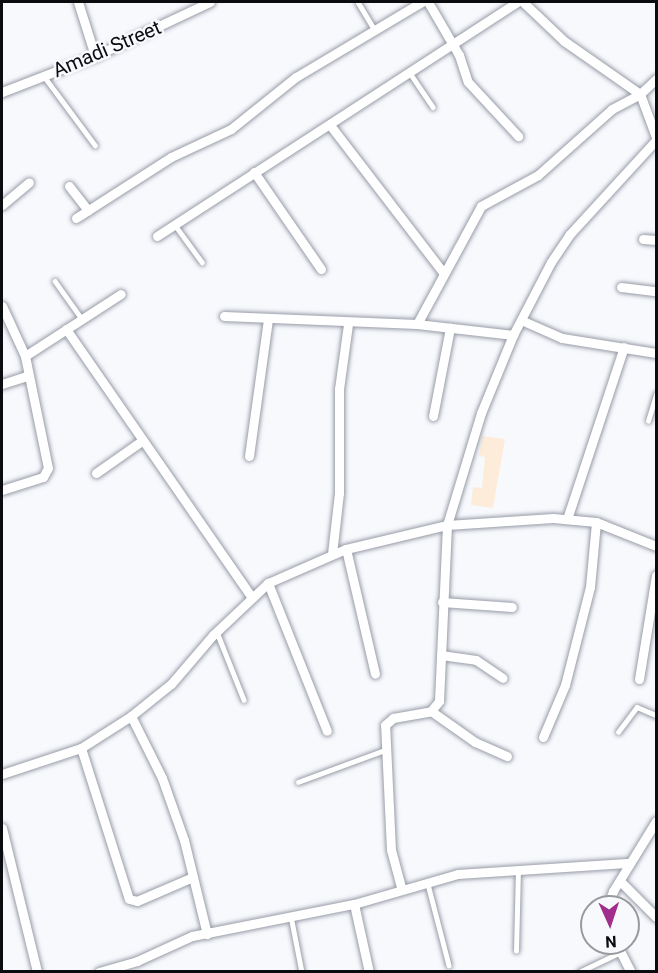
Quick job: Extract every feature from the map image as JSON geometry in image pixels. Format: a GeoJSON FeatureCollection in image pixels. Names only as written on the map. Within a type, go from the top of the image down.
{"type":"FeatureCollection","features":[{"type":"Feature","properties":{"kind":"street"},"geometry":{"type":"LineString","coordinates":[[78,2],[95,56]]}},
{"type":"Feature","properties":{"kind":"street","name":"Amadi Street"},"geometry":{"type":"LineString","coordinates":[[2,92],[95,56],[210,2]]}},
{"type":"Feature","properties":{"kind":"street"},"geometry":{"type":"LineString","coordinates":[[76,218],[171,157],[231,129],[296,77],[422,2]]}},
{"type":"Feature","properties":{"kind":"street"},"geometry":{"type":"LineString","coordinates":[[428,2],[452,43],[474,91],[518,136]]}},
{"type":"Feature","properties":{"kind":"street"},"geometry":{"type":"LineString","coordinates":[[157,236],[517,2]]}},
{"type":"Feature","properties":{"kind":"street"},"geometry":{"type":"LineString","coordinates":[[401,888],[391,850],[386,750],[387,722],[431,711],[438,700],[447,525],[481,413],[513,335],[570,234],[657,139],[639,94],[564,41],[523,2]]}},
{"type":"Feature","properties":{"kind":"street"},"geometry":{"type":"LineString","coordinates":[[417,324],[442,272],[481,206],[538,175],[612,109],[639,94],[657,79]]}},
{"type":"Feature","properties":{"kind":"street"},"geometry":{"type":"LineString","coordinates":[[330,125],[442,272]]}},
{"type":"Feature","properties":{"kind":"street"},"geometry":{"type":"LineString","coordinates":[[254,172],[321,269]]}},
{"type":"Feature","properties":{"kind":"street"},"geometry":{"type":"LineString","coordinates":[[2,205],[29,182]]}},
{"type":"Feature","properties":{"kind":"street"},"geometry":{"type":"LineString","coordinates":[[69,186],[88,210]]}},
{"type":"Feature","properties":{"kind":"street"},"geometry":{"type":"LineString","coordinates":[[643,239],[657,240]]}},
{"type":"Feature","properties":{"kind":"street"},"geometry":{"type":"LineString","coordinates":[[621,287],[657,291]]}},
{"type":"Feature","properties":{"kind":"street"},"geometry":{"type":"LineString","coordinates":[[25,356],[121,294]]}},
{"type":"Feature","properties":{"kind":"street"},"geometry":{"type":"LineString","coordinates":[[2,306],[25,356],[48,471],[43,477],[2,490]]}},
{"type":"Feature","properties":{"kind":"street"},"geometry":{"type":"LineString","coordinates":[[225,316],[348,324],[417,324],[513,335]]}},
{"type":"Feature","properties":{"kind":"street"},"geometry":{"type":"LineString","coordinates":[[249,456],[268,319]]}},
{"type":"Feature","properties":{"kind":"street"},"geometry":{"type":"LineString","coordinates":[[521,320],[550,335],[657,353]]}},
{"type":"Feature","properties":{"kind":"street"},"geometry":{"type":"LineString","coordinates":[[332,554],[339,493],[339,389],[348,324]]}},
{"type":"Feature","properties":{"kind":"street"},"geometry":{"type":"LineString","coordinates":[[433,416],[450,328]]}},
{"type":"Feature","properties":{"kind":"street"},"geometry":{"type":"LineString","coordinates":[[66,329],[252,598]]}},
{"type":"Feature","properties":{"kind":"street"},"geometry":{"type":"LineString","coordinates":[[567,519],[624,347]]}},
{"type":"Feature","properties":{"kind":"street"},"geometry":{"type":"LineString","coordinates":[[2,384],[29,375]]}},
{"type":"Feature","properties":{"kind":"street"},"geometry":{"type":"LineString","coordinates":[[96,473],[143,440]]}},
{"type":"Feature","properties":{"kind":"street"},"geometry":{"type":"LineString","coordinates":[[2,774],[81,748],[130,716],[171,684],[217,632],[268,583],[346,549],[447,525],[567,519],[596,522],[657,546]]}},
{"type":"Feature","properties":{"kind":"street"},"geometry":{"type":"LineString","coordinates":[[543,737],[565,685],[590,587],[596,522]]}},
{"type":"Feature","properties":{"kind":"street"},"geometry":{"type":"LineString","coordinates":[[346,549],[375,674]]}},
{"type":"Feature","properties":{"kind":"street"},"geometry":{"type":"LineString","coordinates":[[639,679],[657,575]]}},
{"type":"Feature","properties":{"kind":"street"},"geometry":{"type":"LineString","coordinates":[[268,583],[327,731]]}},
{"type":"Feature","properties":{"kind":"street"},"geometry":{"type":"LineString","coordinates":[[442,602],[512,607]]}},
{"type":"Feature","properties":{"kind":"street"},"geometry":{"type":"LineString","coordinates":[[441,655],[476,660],[503,678]]}},
{"type":"Feature","properties":{"kind":"street"},"geometry":{"type":"LineString","coordinates":[[431,711],[475,742],[507,756]]}},
{"type":"Feature","properties":{"kind":"street"},"geometry":{"type":"LineString","coordinates":[[130,716],[162,778],[193,878],[207,934]]}},
{"type":"Feature","properties":{"kind":"street"},"geometry":{"type":"LineString","coordinates":[[81,748],[131,901],[193,878]]}},
{"type":"Feature","properties":{"kind":"street"},"geometry":{"type":"LineString","coordinates":[[613,895],[657,821]]}},
{"type":"Feature","properties":{"kind":"street"},"geometry":{"type":"LineString","coordinates":[[2,828],[37,972]]}},
{"type":"Feature","properties":{"kind":"street"},"geometry":{"type":"LineString","coordinates":[[99,972],[137,961],[166,945],[207,934],[354,904],[427,881],[518,868],[630,863]]}},
{"type":"Feature","properties":{"kind":"street"},"geometry":{"type":"LineString","coordinates":[[620,881],[657,917]]}},
{"type":"Feature","properties":{"kind":"street"},"geometry":{"type":"LineString","coordinates":[[354,904],[369,972]]}},
{"type":"Feature","properties":{"kind":"street"},"geometry":{"type":"LineString","coordinates":[[622,955],[631,972]]}},
{"type":"Feature","properties":{"kind":"lane"},"geometry":{"type":"LineString","coordinates":[[358,2],[375,30]]}},
{"type":"Feature","properties":{"kind":"lane"},"geometry":{"type":"LineString","coordinates":[[409,71],[434,107]]}},
{"type":"Feature","properties":{"kind":"lane"},"geometry":{"type":"LineString","coordinates":[[44,76],[95,145]]}},
{"type":"Feature","properties":{"kind":"lane"},"geometry":{"type":"LineString","coordinates":[[175,225],[202,262]]}},
{"type":"Feature","properties":{"kind":"lane"},"geometry":{"type":"LineString","coordinates":[[55,281],[82,319]]}},
{"type":"Feature","properties":{"kind":"lane"},"geometry":{"type":"LineString","coordinates":[[648,421],[657,394]]}},
{"type":"Feature","properties":{"kind":"lane"},"geometry":{"type":"LineString","coordinates":[[217,632],[244,700]]}},
{"type":"Feature","properties":{"kind":"lane"},"geometry":{"type":"LineString","coordinates":[[618,732],[637,707],[657,715]]}},
{"type":"Feature","properties":{"kind":"lane"},"geometry":{"type":"LineString","coordinates":[[298,782],[386,750]]}},
{"type":"Feature","properties":{"kind":"lane"},"geometry":{"type":"LineString","coordinates":[[516,951],[518,868]]}},
{"type":"Feature","properties":{"kind":"lane"},"geometry":{"type":"LineString","coordinates":[[427,881],[449,965]]}},
{"type":"Feature","properties":{"kind":"lane"},"geometry":{"type":"LineString","coordinates":[[291,916],[303,972]]}},
{"type":"Feature","properties":{"kind":"lane"},"geometry":{"type":"LineString","coordinates":[[579,972],[615,955]]}},
{"type":"Feature","properties":{"kind":"shaded area"},"geometry":{"type":"Polygon","coordinates":[[[482,436],[505,439],[493,508],[471,505],[473,487],[482,488],[485,457],[479,456],[482,436]]]}}]}
